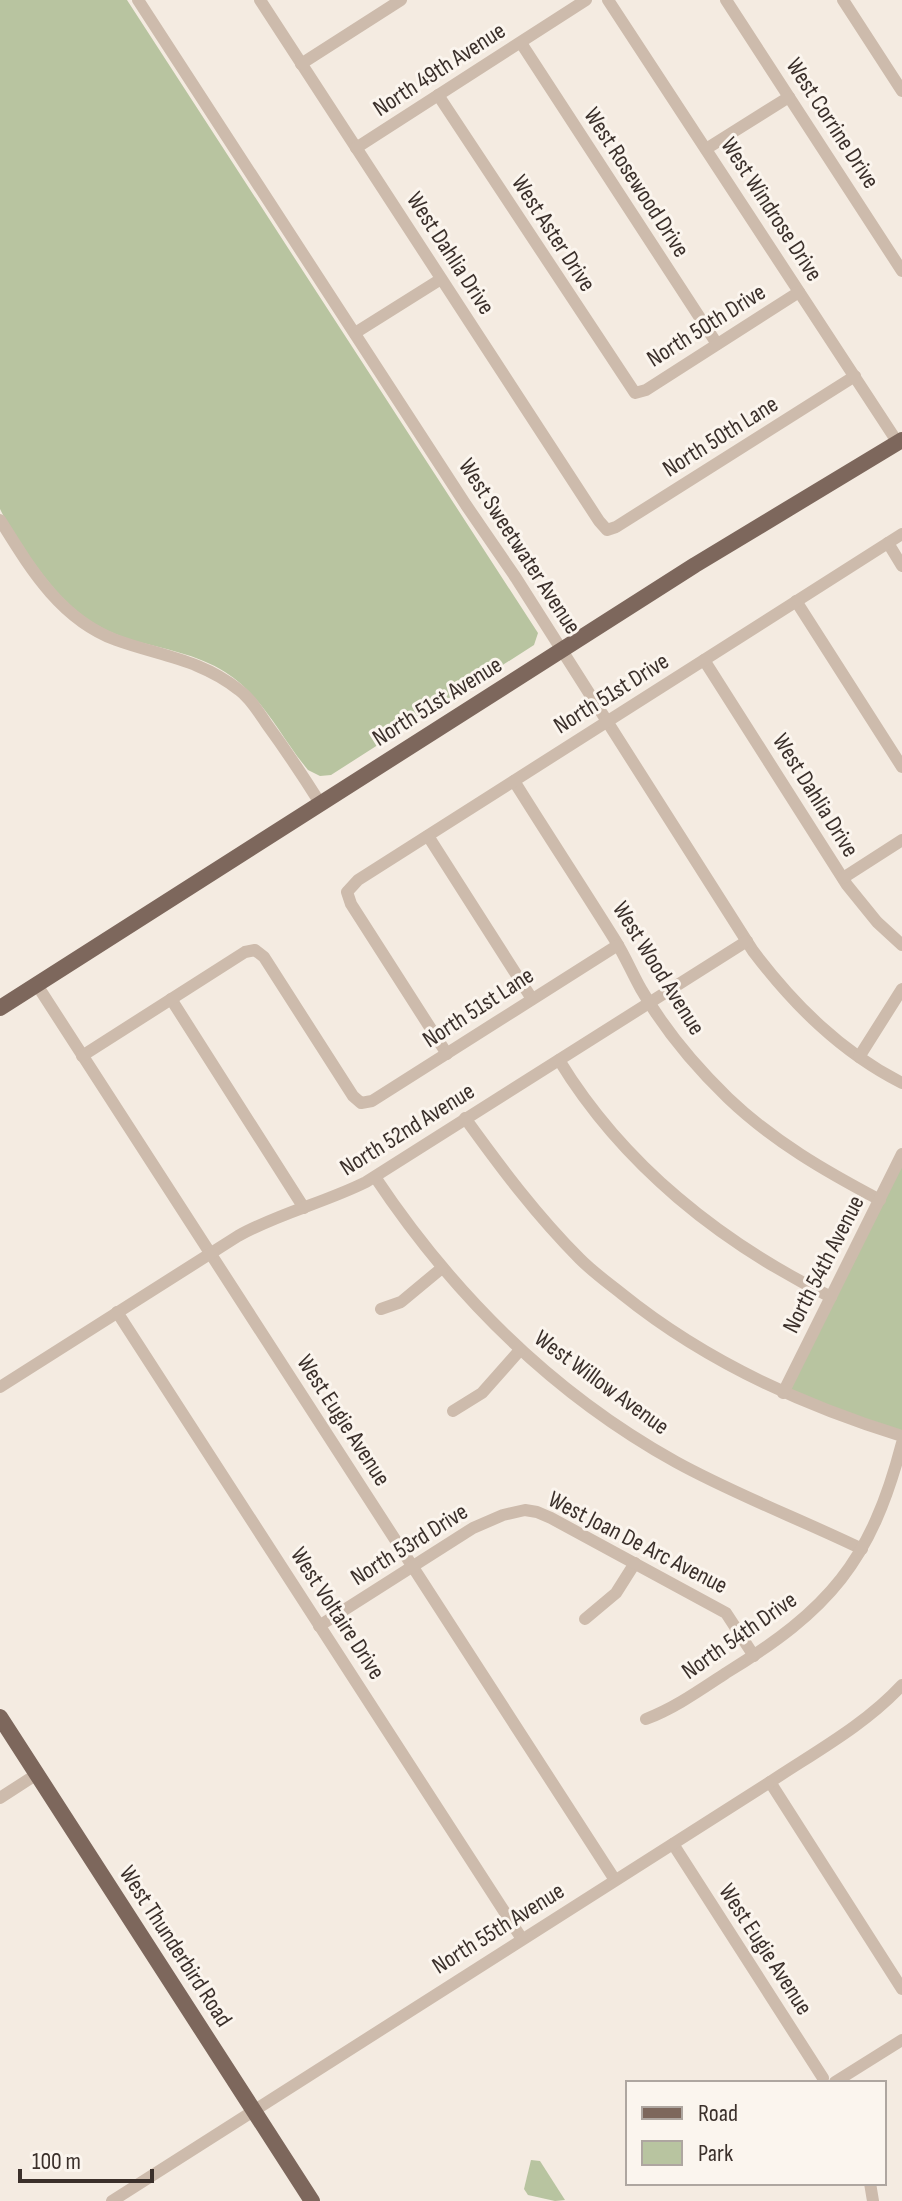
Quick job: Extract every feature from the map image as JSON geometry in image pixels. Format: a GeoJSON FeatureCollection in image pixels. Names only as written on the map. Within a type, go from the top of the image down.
{"type":"FeatureCollection","features":[{"type":"Feature","properties":{"kind":"main road","name":"North 51st Avenue"},"geometry":{"type":"LineString","coordinates":[[0,1008],[704,559],[900,441]]}},
{"type":"Feature","properties":{"kind":"main road","name":"West Thunderbird Road"},"geometry":{"type":"LineString","coordinates":[[0,1717],[312,2201]]}},
{"type":"Feature","properties":{"kind":"street","name":"West Dahlia Drive"},"geometry":{"type":"LineString","coordinates":[[260,0],[607,530]]}},
{"type":"Feature","properties":{"kind":"street"},"geometry":{"type":"LineString","coordinates":[[301,64],[380,6],[401,0]]}},
{"type":"Feature","properties":{"kind":"street","name":"North 49th Avenue"},"geometry":{"type":"LineString","coordinates":[[356,148],[586,0]]}},
{"type":"Feature","properties":{"kind":"street","name":"West Windrose Drive"},"geometry":{"type":"LineString","coordinates":[[608,0],[900,441]]}},
{"type":"Feature","properties":{"kind":"street","name":"West Corrine Drive"},"geometry":{"type":"LineString","coordinates":[[726,0],[902,271]]}},
{"type":"Feature","properties":{"kind":"street"},"geometry":{"type":"LineString","coordinates":[[843,0],[902,91]]}},
{"type":"Feature","properties":{"kind":"street","name":"West Sweetwater Avenue"},"geometry":{"type":"LineString","coordinates":[[144,2],[747,941],[782,989],[814,1022],[859,1057],[902,1083]]}},
{"type":"Feature","properties":{"kind":"street","name":"West Rosewood Drive"},"geometry":{"type":"LineString","coordinates":[[521,43],[717,344]]}},
{"type":"Feature","properties":{"kind":"street","name":"West Aster Drive"},"geometry":{"type":"LineString","coordinates":[[438,95],[635,393]]}},
{"type":"Feature","properties":{"kind":"street"},"geometry":{"type":"LineString","coordinates":[[706,149],[789,97]]}},
{"type":"Feature","properties":{"kind":"street"},"geometry":{"type":"LineString","coordinates":[[355,333],[441,279]]}},
{"type":"Feature","properties":{"kind":"street","name":"North 50th Drive"},"geometry":{"type":"LineString","coordinates":[[635,393],[646,390],[799,292]]}},
{"type":"Feature","properties":{"kind":"street","name":"North 50th Lane"},"geometry":{"type":"LineString","coordinates":[[607,530],[855,376]]}},
{"type":"Feature","properties":{"kind":"street"},"geometry":{"type":"LineString","coordinates":[[0,520],[47,590],[74,616],[116,640],[171,655],[216,673],[242,691],[277,737],[320,803]]}},
{"type":"Feature","properties":{"kind":"street","name":"North 51st Drive"},"geometry":{"type":"LineString","coordinates":[[447,1054],[351,904],[347,892],[358,880],[902,534]]}},
{"type":"Feature","properties":{"kind":"street"},"geometry":{"type":"LineString","coordinates":[[888,543],[902,566]]}},
{"type":"Feature","properties":{"kind":"street"},"geometry":{"type":"LineString","coordinates":[[796,601],[902,767]]}},
{"type":"Feature","properties":{"kind":"street","name":"West Dahlia Drive"},"geometry":{"type":"LineString","coordinates":[[704,660],[843,878],[877,922],[902,945]]}},
{"type":"Feature","properties":{"kind":"street","name":"West Wood Avenue"},"geometry":{"type":"LineString","coordinates":[[514,781],[618,945],[650,1002],[699,1068],[772,1136],[816,1166],[880,1200]]}},
{"type":"Feature","properties":{"kind":"street"},"geometry":{"type":"LineString","coordinates":[[428,836],[532,999]]}},
{"type":"Feature","properties":{"kind":"street"},"geometry":{"type":"LineString","coordinates":[[843,878],[902,840]]}},
{"type":"Feature","properties":{"kind":"street","name":"North 52nd Avenue"},"geometry":{"type":"LineString","coordinates":[[0,1387],[255,1226],[344,1194],[375,1177],[747,941]]}},
{"type":"Feature","properties":{"kind":"street","name":"North 51st Lane"},"geometry":{"type":"LineString","coordinates":[[171,999],[245,952],[255,950],[264,957],[353,1096],[361,1103],[372,1101],[618,945]]}},
{"type":"Feature","properties":{"kind":"street","name":"West Eugie Avenue"},"geometry":{"type":"LineString","coordinates":[[37,985],[615,1880]]}},
{"type":"Feature","properties":{"kind":"street"},"geometry":{"type":"LineString","coordinates":[[859,1057],[902,989]]}},
{"type":"Feature","properties":{"kind":"street"},"geometry":{"type":"LineString","coordinates":[[82,1056],[171,999],[304,1208]]}},
{"type":"Feature","properties":{"kind":"street"},"geometry":{"type":"LineString","coordinates":[[559,1060],[604,1123],[671,1192],[729,1238],[831,1297]]}},
{"type":"Feature","properties":{"kind":"street"},"geometry":{"type":"LineString","coordinates":[[465,1118],[513,1185],[582,1261],[634,1303],[681,1337],[783,1393],[843,1418],[902,1436]]}},
{"type":"Feature","properties":{"kind":"street","name":"North 54th Avenue"},"geometry":{"type":"LineString","coordinates":[[783,1393],[902,1154]]}},
{"type":"Feature","properties":{"kind":"street","name":"West Willow Avenue"},"geometry":{"type":"LineString","coordinates":[[375,1177],[411,1230],[482,1313],[520,1350],[591,1408],[677,1463],[862,1549]]}},
{"type":"Feature","properties":{"kind":"street"},"geometry":{"type":"LineString","coordinates":[[381,1309],[401,1302],[442,1268]]}},
{"type":"Feature","properties":{"kind":"street","name":"West Voltaire Drive"},"geometry":{"type":"LineString","coordinates":[[117,1312],[522,1939]]}},
{"type":"Feature","properties":{"kind":"street"},"geometry":{"type":"LineString","coordinates":[[453,1411],[482,1393],[520,1350]]}},
{"type":"Feature","properties":{"kind":"street","name":"North 54th Drive"},"geometry":{"type":"LineString","coordinates":[[646,1719],[664,1712],[754,1656],[789,1632],[817,1607],[862,1549],[882,1509],[902,1443]]}},
{"type":"Feature","properties":{"kind":"street","name":"North 53rd Drive"},"geometry":{"type":"LineString","coordinates":[[319,1626],[473,1528],[503,1515],[525,1510]]}},
{"type":"Feature","properties":{"kind":"street","name":"West Joan De Arc Avenue"},"geometry":{"type":"LineString","coordinates":[[525,1510],[551,1518],[726,1613],[754,1656]]}},
{"type":"Feature","properties":{"kind":"street"},"geometry":{"type":"LineString","coordinates":[[585,1619],[616,1593],[635,1563]]}},
{"type":"Feature","properties":{"kind":"street","name":"North 55th Avenue"},"geometry":{"type":"LineString","coordinates":[[112,2201],[770,1782],[853,1727],[902,1685]]}},
{"type":"Feature","properties":{"kind":"street"},"geometry":{"type":"LineString","coordinates":[[0,1798],[37,1774]]}},
{"type":"Feature","properties":{"kind":"street"},"geometry":{"type":"LineString","coordinates":[[770,1782],[902,1989]]}},
{"type":"Feature","properties":{"kind":"street","name":"West Eugie Avenue"},"geometry":{"type":"LineString","coordinates":[[673,1844],[827,2081]]}},
{"type":"Feature","properties":{"kind":"street"},"geometry":{"type":"LineString","coordinates":[[830,2081],[902,2040]]}},
{"type":"Feature","properties":{"kind":"green space"},"geometry":{"type":"Polygon","coordinates":[[[0,0],[127,0],[538,633],[534,645],[331,775],[320,776],[308,770],[261,705],[225,672],[191,656],[115,634],[73,608],[40,571],[0,509],[0,0]]]}},
{"type":"Feature","properties":{"kind":"green space"},"geometry":{"type":"Polygon","coordinates":[[[902,1154],[902,1436],[783,1393],[902,1154]]]}},
{"type":"Feature","properties":{"kind":"green space"},"geometry":{"type":"Polygon","coordinates":[[[531,2160],[540,2161],[565,2200],[528,2195],[524,2189],[531,2160]]]}}]}
